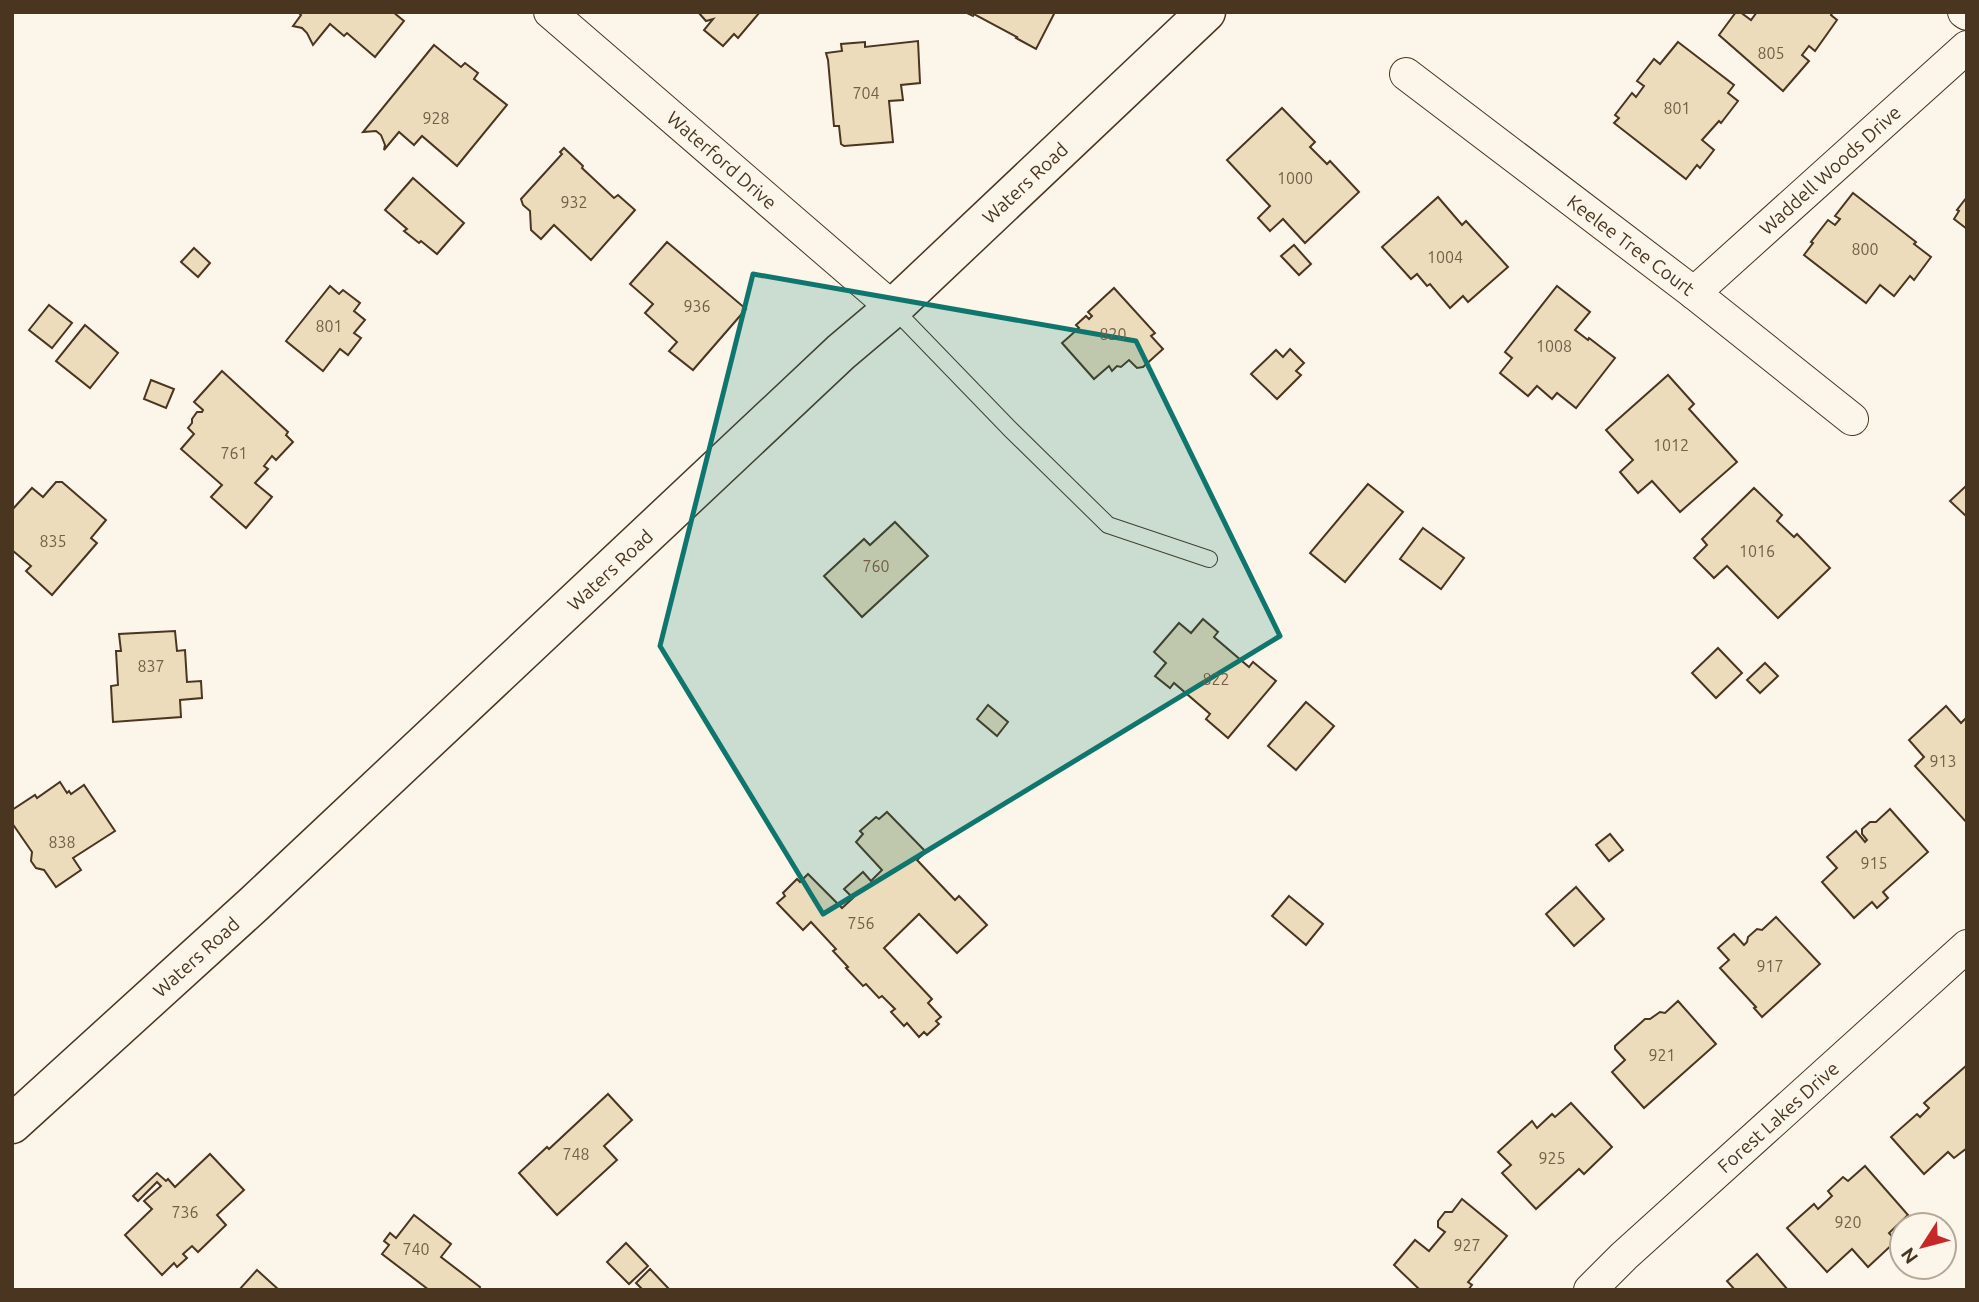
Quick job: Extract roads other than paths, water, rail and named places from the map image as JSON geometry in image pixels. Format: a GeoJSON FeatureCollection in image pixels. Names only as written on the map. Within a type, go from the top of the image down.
{"type":"FeatureCollection","features":[{"type":"Feature","properties":{"kind":"street","name":"Waterford Drive"},"geometry":{"type":"LineString","coordinates":[[550,12],[893,308]]}},
{"type":"Feature","properties":{"kind":"street","name":"Waters Road"},"geometry":{"type":"LineString","coordinates":[[12,1124],[254,904],[1206,12]]}},
{"type":"Feature","properties":{"kind":"street","name":"Waddell Woods Drive"},"geometry":{"type":"LineString","coordinates":[[1694,293],[1967,47]]}},
{"type":"Feature","properties":{"kind":"street","name":"Keelee Tree Court"},"geometry":{"type":"LineString","coordinates":[[1406,74],[1694,293],[1852,419]]}},
{"type":"Feature","properties":{"kind":"street","name":"Forest Lakes Drive"},"geometry":{"type":"LineString","coordinates":[[1590,1290],[1624,1256],[1967,946]]}},
{"type":"Feature","properties":{"kind":"lane"},"geometry":{"type":"LineString","coordinates":[[893,308],[1108,525],[1209,559]]}}]}
